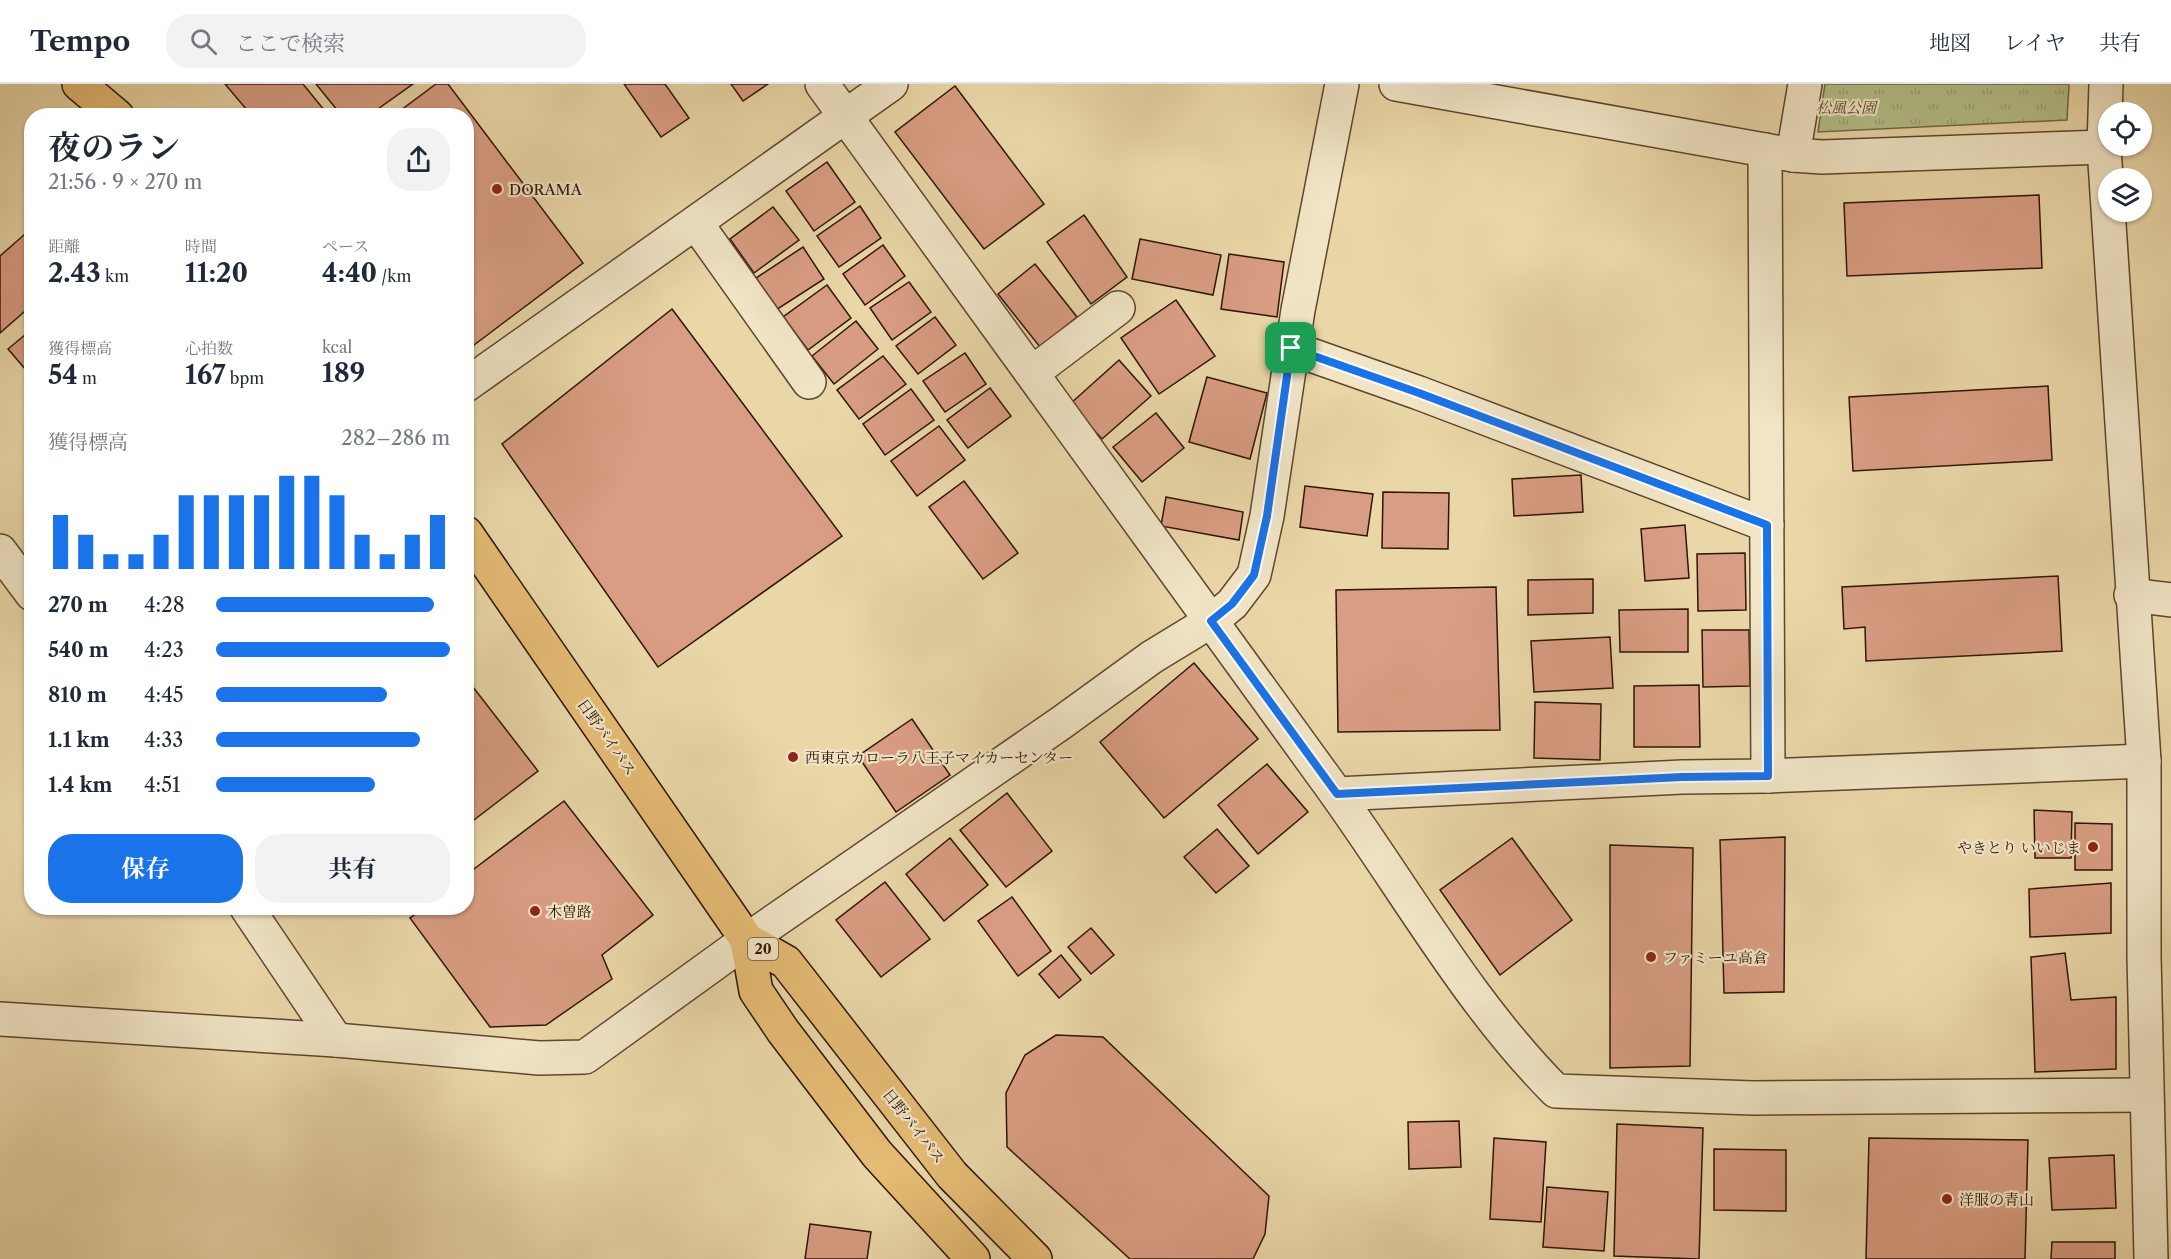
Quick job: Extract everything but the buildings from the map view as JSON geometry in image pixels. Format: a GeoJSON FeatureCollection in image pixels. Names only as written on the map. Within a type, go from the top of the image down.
{"type":"FeatureCollection","features":[{"type":"Feature","properties":{"kind":"highway"},"geometry":{"type":"LineString","coordinates":[[80,84],[108,108]]}},
{"type":"Feature","properties":{"kind":"highway","name":"日野バイパス"},"geometry":{"type":"LineString","coordinates":[[474,545],[747,940],[756,991],[783,1031],[877,1154],[973,1259]]}},
{"type":"Feature","properties":{"kind":"highway","name":"日野バイパス"},"geometry":{"type":"LineString","coordinates":[[747,940],[786,962],[952,1175],[1035,1259]]}},
{"type":"Feature","properties":{"kind":"street"},"geometry":{"type":"LineString","coordinates":[[822,84],[1337,794],[1452,963],[1523,1058],[1557,1091],[1753,1098],[2146,1095]]}},
{"type":"Feature","properties":{"kind":"street"},"geometry":{"type":"LineString","coordinates":[[474,379],[891,84]]}},
{"type":"Feature","properties":{"kind":"street"},"geometry":{"type":"LineString","coordinates":[[0,1019],[336,1040],[539,1058],[585,1057],[747,940],[1061,723],[1152,657],[1211,621],[1232,604],[1254,575],[1267,516],[1291,348],[1342,84]]}},
{"type":"Feature","properties":{"kind":"street"},"geometry":{"type":"LineString","coordinates":[[1396,84],[1779,152],[1822,157],[2098,147]]}},
{"type":"Feature","properties":{"kind":"street"},"geometry":{"type":"LineString","coordinates":[[1768,776],[1767,525],[1779,152],[1805,84]]}},
{"type":"Feature","properties":{"kind":"street"},"geometry":{"type":"LineString","coordinates":[[2105,102],[2106,84]]}},
{"type":"Feature","properties":{"kind":"street"},"geometry":{"type":"LineString","coordinates":[[2105,156],[2131,595],[2144,761],[2146,1095],[2151,1259]]}},
{"type":"Feature","properties":{"kind":"street"},"geometry":{"type":"LineString","coordinates":[[696,223],[808,382]]}},
{"type":"Feature","properties":{"kind":"street"},"geometry":{"type":"LineString","coordinates":[[1032,373],[1118,308]]}},
{"type":"Feature","properties":{"kind":"street"},"geometry":{"type":"LineString","coordinates":[[1291,348],[1419,393],[1767,525]]}},
{"type":"Feature","properties":{"kind":"street"},"geometry":{"type":"LineString","coordinates":[[0,552],[24,584]]}},
{"type":"Feature","properties":{"kind":"street"},"geometry":{"type":"LineString","coordinates":[[2131,595],[2171,600]]}},
{"type":"Feature","properties":{"kind":"street"},"geometry":{"type":"LineString","coordinates":[[1337,794],[1682,777],[1768,776],[2144,761]]}},
{"type":"Feature","properties":{"kind":"street"},"geometry":{"type":"LineString","coordinates":[[252,915],[336,1040]]}},
{"type":"Feature","properties":{"kind":"green space","name":"松風公園"},"geometry":{"type":"Polygon","coordinates":[[[1825,84],[2069,84],[2067,120],[1818,132],[1825,84]]]}},
{"type":"Feature","properties":{"kind":"place","name":"DORAMA"},"geometry":{"type":"Point","coordinates":[497,189]}},
{"type":"Feature","properties":{"kind":"place","name":"西東京カローラ八王子マイカーセンター"},"geometry":{"type":"Point","coordinates":[793,757]}},
{"type":"Feature","properties":{"kind":"place","name":"やきとり いいじま"},"geometry":{"type":"Point","coordinates":[2093,847]}},
{"type":"Feature","properties":{"kind":"place","name":"木曽路"},"geometry":{"type":"Point","coordinates":[535,911]}},
{"type":"Feature","properties":{"kind":"place","name":"ファミーユ高倉"},"geometry":{"type":"Point","coordinates":[1651,957]}},
{"type":"Feature","properties":{"kind":"place","name":"洋服の青山"},"geometry":{"type":"Point","coordinates":[1947,1199]}},
{"type":"Feature","properties":{"kind":"route"},"geometry":{"type":"LineString","coordinates":[[1291,348],[1419,393],[1767,525],[1768,776],[1682,777],[1337,794],[1211,621],[1232,604],[1254,575],[1267,516],[1291,348]]}}]}
